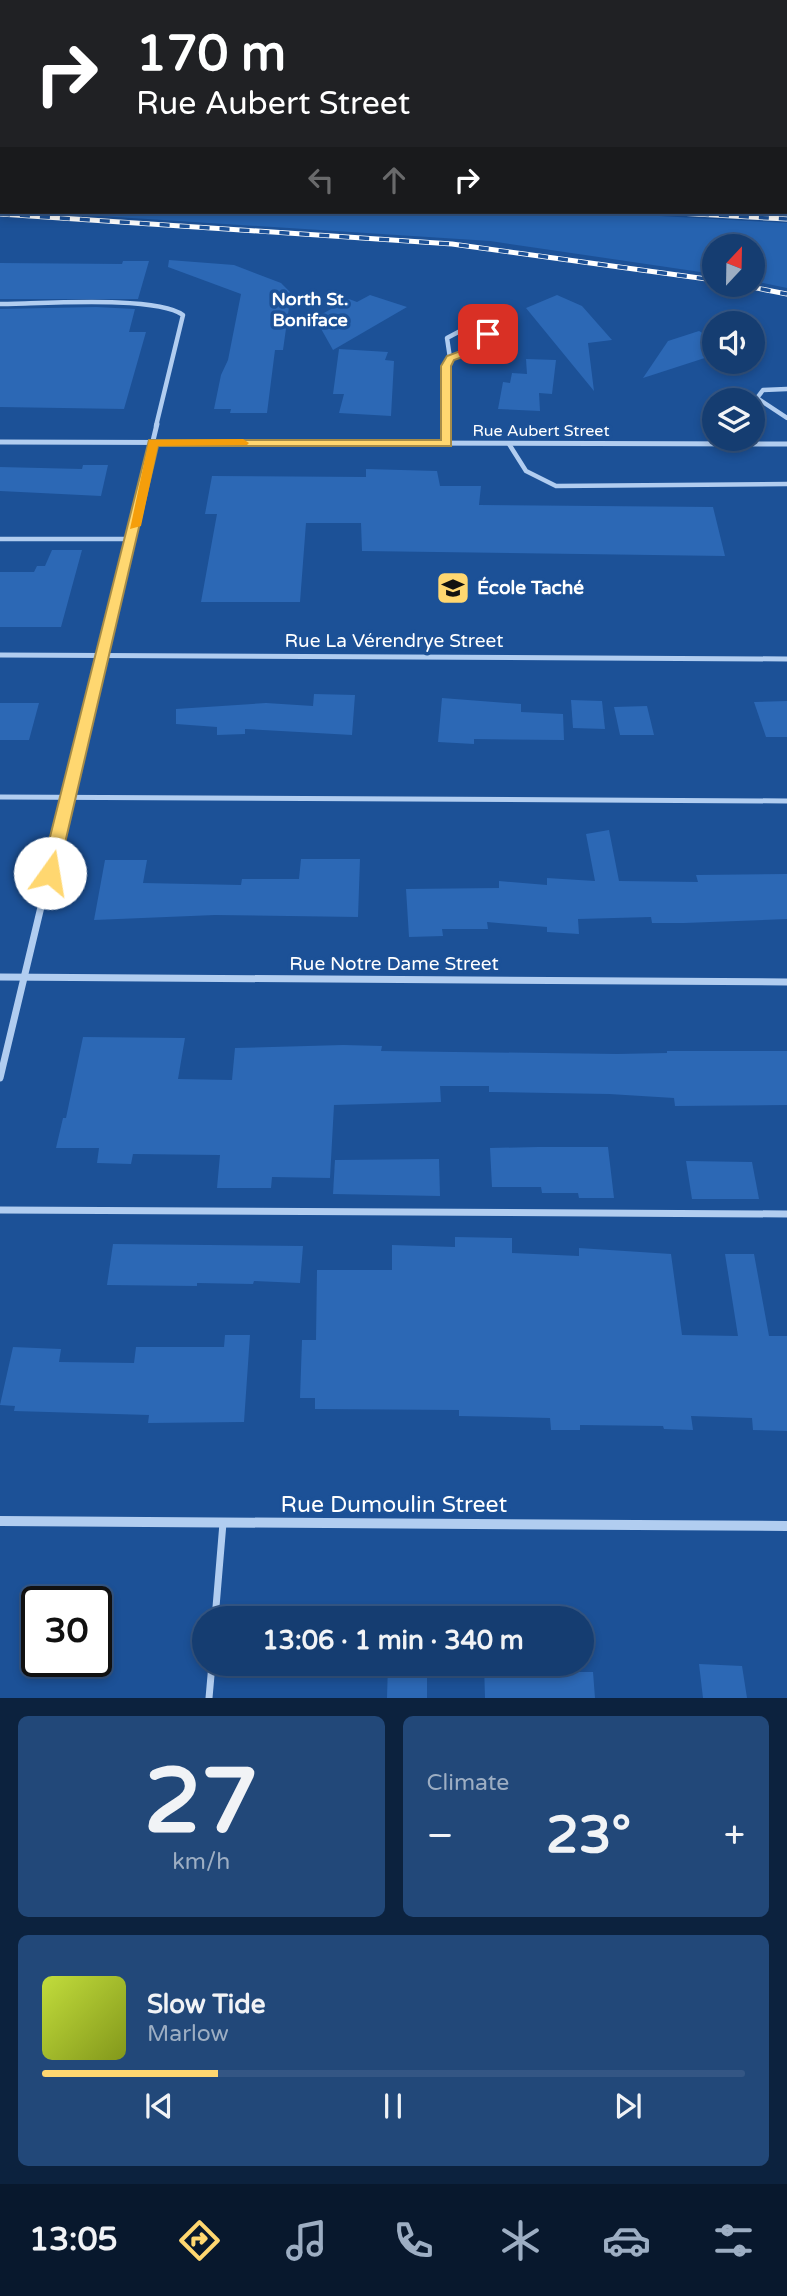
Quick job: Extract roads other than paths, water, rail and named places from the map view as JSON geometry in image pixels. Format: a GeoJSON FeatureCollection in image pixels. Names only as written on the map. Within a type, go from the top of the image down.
{"type":"FeatureCollection","features":[{"type":"Feature","properties":{"kind":"street"},"geometry":{"type":"LineString","coordinates":[[0,304],[150,304],[180,312],[183,320],[0,1078]]}},
{"type":"Feature","properties":{"kind":"street"},"geometry":{"type":"LineString","coordinates":[[447,443],[444,375],[450,358],[447,345],[450,334],[473,330],[491,337],[486,345],[450,358]]}},
{"type":"Feature","properties":{"kind":"street"},"geometry":{"type":"LineString","coordinates":[[787,388],[763,390],[757,398],[787,418]]}},
{"type":"Feature","properties":{"kind":"street","name":"Rue Aubert Street"},"geometry":{"type":"LineString","coordinates":[[0,442],[787,444]]}},
{"type":"Feature","properties":{"kind":"street","name":"Rue La Vérendrye Street"},"geometry":{"type":"LineString","coordinates":[[0,655],[787,659]]}},
{"type":"Feature","properties":{"kind":"street","name":"Rue Notre Dame Street"},"geometry":{"type":"LineString","coordinates":[[0,977],[787,982]]}},
{"type":"Feature","properties":{"kind":"street","name":"Rue Dumoulin Street"},"geometry":{"type":"LineString","coordinates":[[0,1521],[787,1527]]}},
{"type":"Feature","properties":{"kind":"lane"},"geometry":{"type":"LineString","coordinates":[[509,444],[514,461],[534,477],[556,486],[787,484]]}},
{"type":"Feature","properties":{"kind":"lane"},"geometry":{"type":"LineString","coordinates":[[0,539],[131,539]]}},
{"type":"Feature","properties":{"kind":"lane"},"geometry":{"type":"LineString","coordinates":[[0,797],[787,801]]}},
{"type":"Feature","properties":{"kind":"lane"},"geometry":{"type":"LineString","coordinates":[[0,1210],[787,1214]]}},
{"type":"Feature","properties":{"kind":"lane"},"geometry":{"type":"LineString","coordinates":[[216,1606],[223,1523]]}},
{"type":"Feature","properties":{"kind":"lane"},"geometry":{"type":"LineString","coordinates":[[209,1698],[211,1676]]}},
{"type":"Feature","properties":{"kind":"railway"},"geometry":{"type":"LineString","coordinates":[[0,214],[452,244],[702,278]]}},
{"type":"Feature","properties":{"kind":"railway"},"geometry":{"type":"LineString","coordinates":[[696,214],[787,219]]}},
{"type":"Feature","properties":{"kind":"railway"},"geometry":{"type":"LineString","coordinates":[[765,290],[787,294]]}},
{"type":"Feature","properties":{"kind":"place","name":"École Taché"},"geometry":{"type":"Point","coordinates":[453,588]}},
{"type":"Feature","properties":{"kind":"district","name":"North St. Boniface"},"geometry":{"type":"Point","coordinates":[310,309]}}]}
